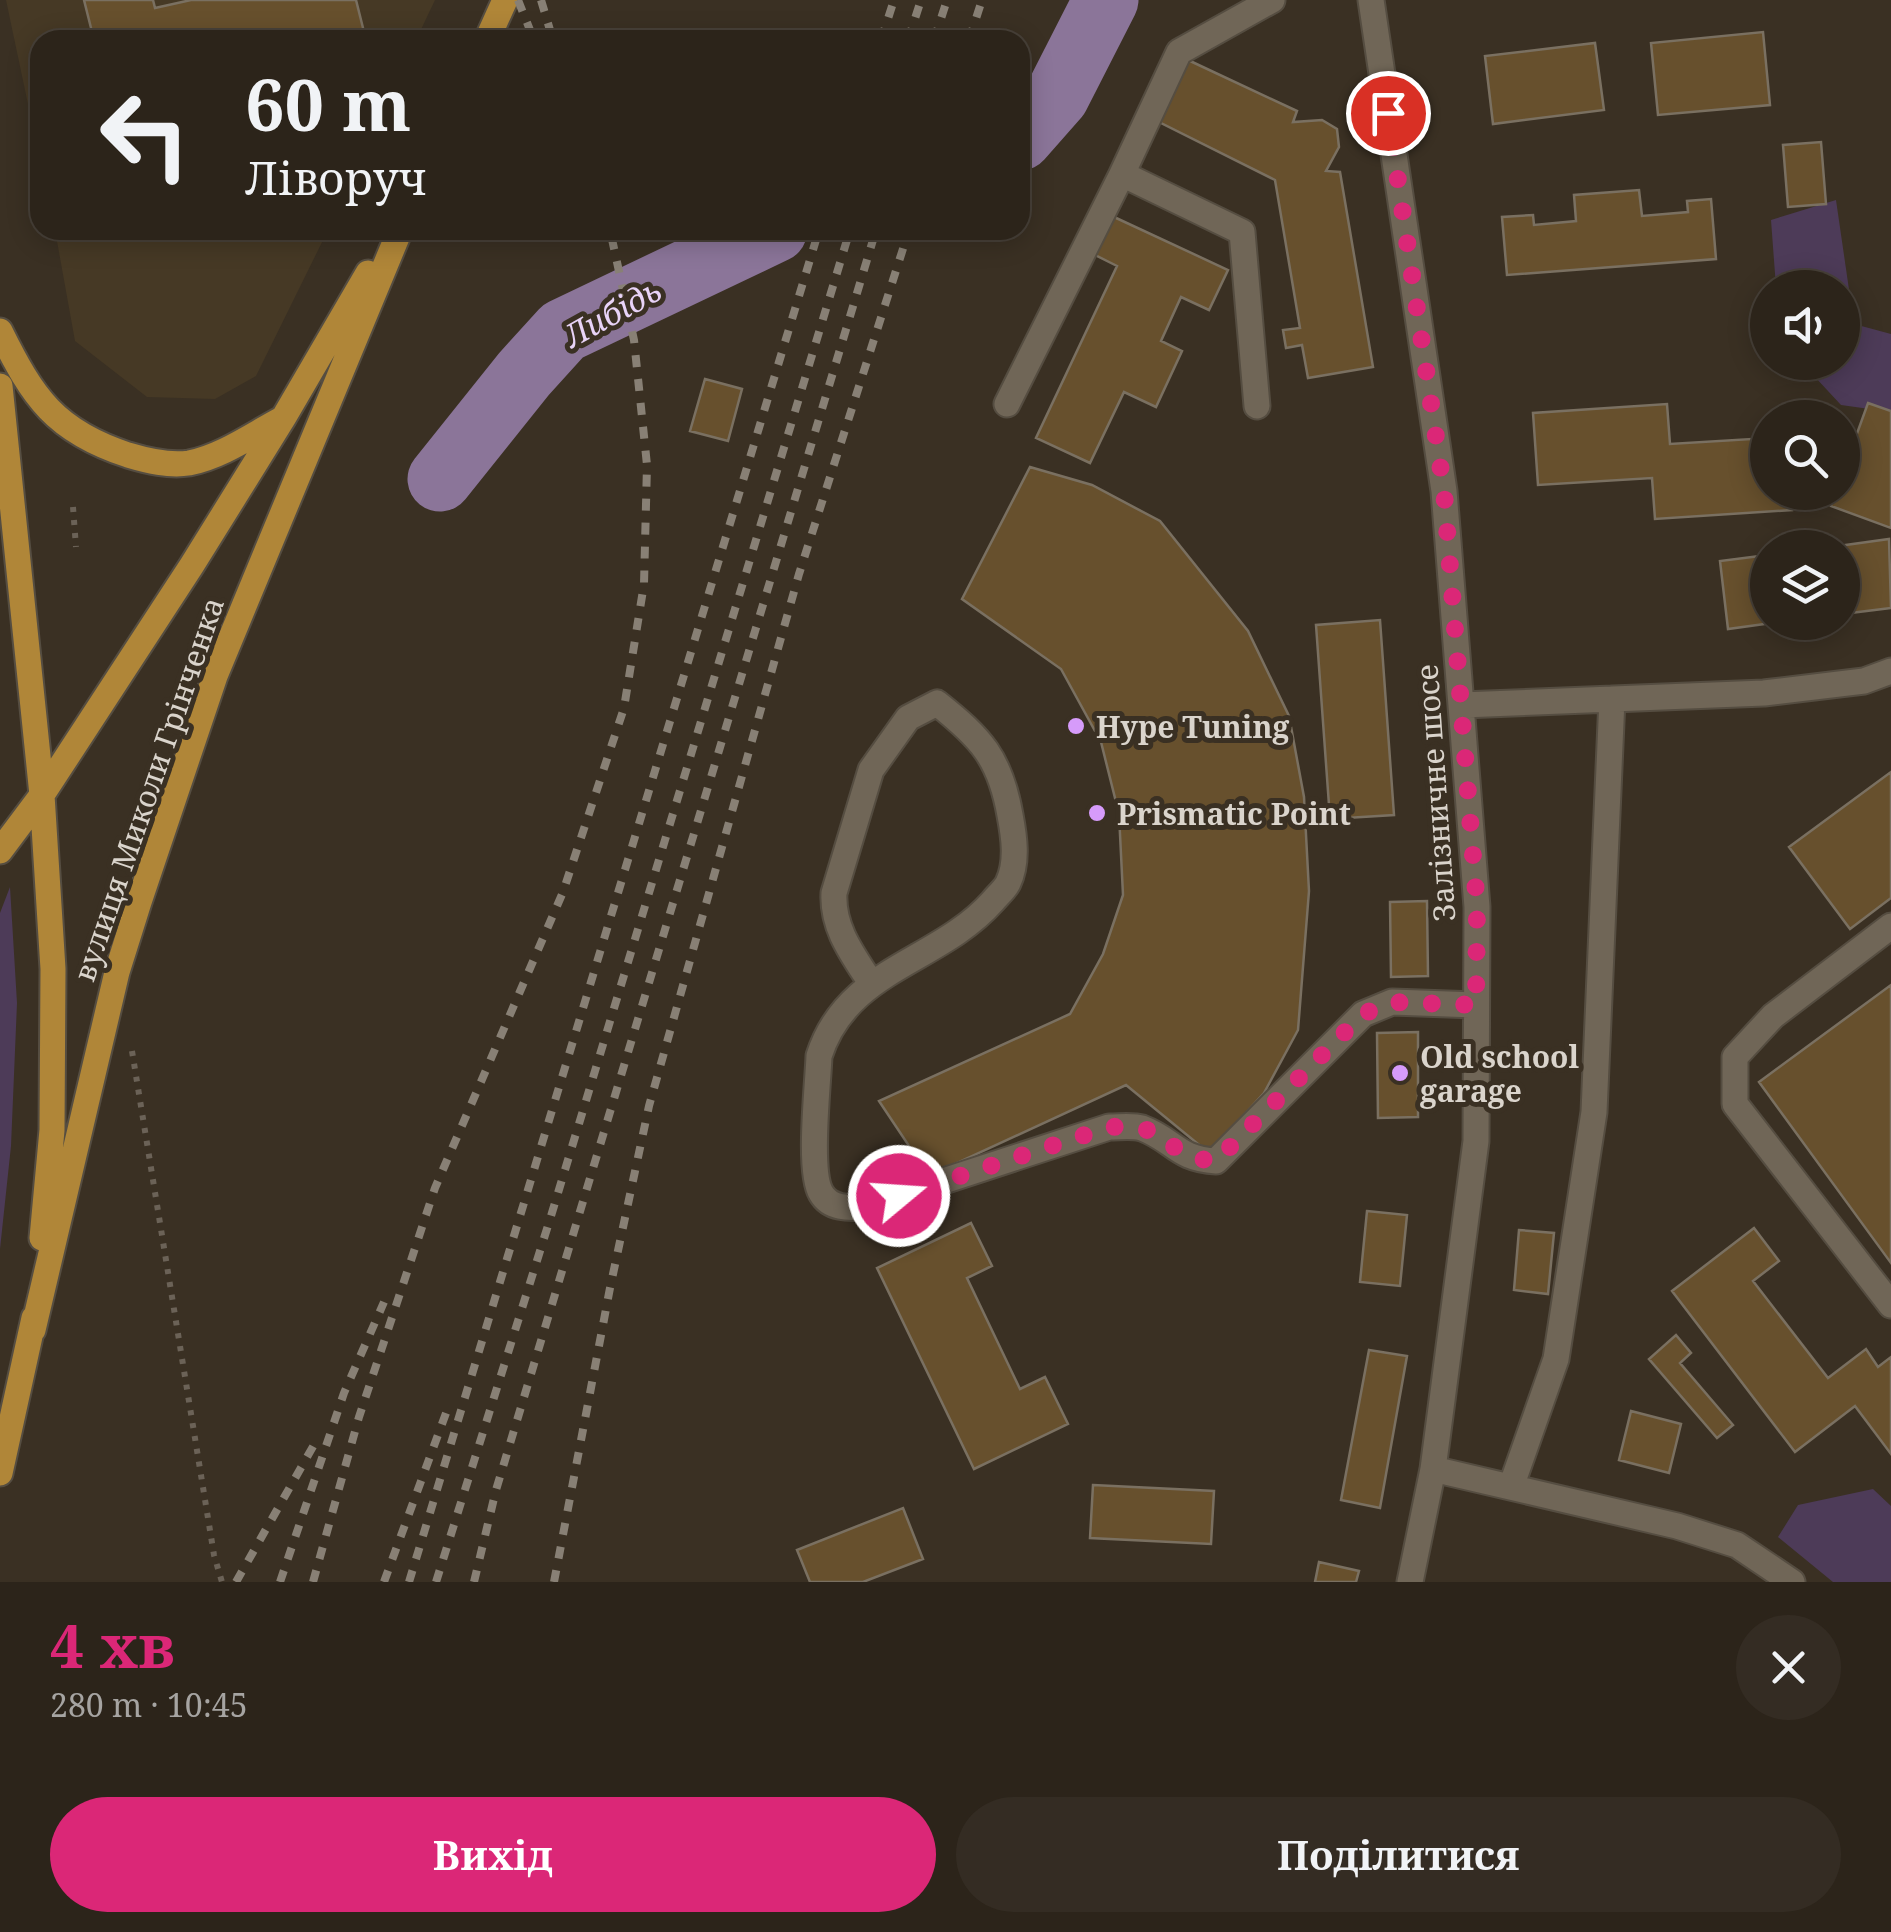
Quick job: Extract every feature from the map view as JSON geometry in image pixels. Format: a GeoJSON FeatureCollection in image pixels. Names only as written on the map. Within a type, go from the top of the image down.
{"type":"FeatureCollection","features":[{"type":"Feature","properties":{"kind":"main road"},"geometry":{"type":"LineString","coordinates":[[492,30],[506,0]]}},
{"type":"Feature","properties":{"kind":"main road","name":"вулиця Миколи Грінченка"},"geometry":{"type":"LineString","coordinates":[[0,850],[42,795],[192,565],[390,240]]}},
{"type":"Feature","properties":{"kind":"main road","name":"вулиця Миколи Грінченка"},"geometry":{"type":"LineString","coordinates":[[33,1330],[118,972],[139,902],[214,676],[392,240]]}},
{"type":"Feature","properties":{"kind":"main road"},"geometry":{"type":"LineString","coordinates":[[0,331],[20,371],[47,409],[73,432],[144,460],[191,462],[222,451],[284,417]]}},
{"type":"Feature","properties":{"kind":"main road"},"geometry":{"type":"LineString","coordinates":[[0,386],[42,795],[53,969],[52,1130],[33,1330],[2,1462]]}},
{"type":"Feature","properties":{"kind":"street"},"geometry":{"type":"LineString","coordinates":[[1006,404],[1179,52],[1272,0]]}},
{"type":"Feature","properties":{"kind":"street","name":"Залізничне шосе"},"geometry":{"type":"LineString","coordinates":[[1371,0],[1444,491],[1477,906],[1476,1142],[1432,1469],[1410,1582]]}},
{"type":"Feature","properties":{"kind":"street"},"geometry":{"type":"LineString","coordinates":[[1122,174],[1242,232],[1257,406]]}},
{"type":"Feature","properties":{"kind":"street"},"geometry":{"type":"LineString","coordinates":[[1462,705],[1764,693],[1864,681],[1891,671]]}},
{"type":"Feature","properties":{"kind":"street"},"geometry":{"type":"LineString","coordinates":[[1511,1488],[1556,1359],[1594,1112],[1612,699]]}},
{"type":"Feature","properties":{"kind":"street"},"geometry":{"type":"LineString","coordinates":[[870,983],[845,942],[833,912],[834,893],[871,770],[908,718],[937,702],[980,738],[1004,782],[1015,846],[1008,883],[970,924],[870,983],[839,1013],[819,1056],[815,1175],[822,1196],[836,1206],[864,1207],[1109,1127],[1138,1126],[1162,1137],[1182,1154],[1216,1161],[1363,1014],[1392,1002],[1476,1005]]}},
{"type":"Feature","properties":{"kind":"street"},"geometry":{"type":"LineString","coordinates":[[1891,926],[1773,1016],[1735,1058],[1735,1104],[1891,1305]]}},
{"type":"Feature","properties":{"kind":"street"},"geometry":{"type":"LineString","coordinates":[[1432,1469],[1677,1526],[1737,1546],[1792,1582]]}},
{"type":"Feature","properties":{"kind":"path"},"geometry":{"type":"LineString","coordinates":[[73,507],[76,547]]}},
{"type":"Feature","properties":{"kind":"path"},"geometry":{"type":"LineString","coordinates":[[132,1050],[214,1554],[222,1582]]}},
{"type":"Feature","properties":{"kind":"shaded area"},"geometry":{"type":"Polygon","coordinates":[[[6,0],[435,0],[421,30],[30,30],[30,114],[6,0]]]}},
{"type":"Feature","properties":{"kind":"shaded area"},"geometry":{"type":"Polygon","coordinates":[[[1836,200],[1846,270],[1775,270],[1771,220],[1836,200]]]}},
{"type":"Feature","properties":{"kind":"shaded area"},"geometry":{"type":"Polygon","coordinates":[[[57,240],[323,240],[256,376],[215,399],[147,397],[75,341],[57,240]]]}},
{"type":"Feature","properties":{"kind":"shaded area"},"geometry":{"type":"Polygon","coordinates":[[[1860,326],[1891,334],[1891,412],[1860,408],[1860,400],[1836,400],[1818,380],[1860,380],[1860,326]]]}},
{"type":"Feature","properties":{"kind":"shaded area"},"geometry":{"type":"Polygon","coordinates":[[[10,887],[17,1003],[11,1146],[0,1249],[0,913],[10,887]]]}},
{"type":"Feature","properties":{"kind":"shaded area"},"geometry":{"type":"Polygon","coordinates":[[[1873,1489],[1891,1506],[1891,1582],[1833,1582],[1778,1537],[1798,1505],[1873,1489]]]}},
{"type":"Feature","properties":{"kind":"building"},"geometry":{"type":"Polygon","coordinates":[[[84,0],[153,0],[155,8],[191,0],[356,0],[364,30],[92,30],[84,0]]]}},
{"type":"Feature","properties":{"kind":"building"},"geometry":{"type":"Polygon","coordinates":[[[1763,32],[1770,105],[1658,115],[1651,43],[1763,32]]]}},
{"type":"Feature","properties":{"kind":"building"},"geometry":{"type":"Polygon","coordinates":[[[1595,43],[1604,110],[1493,124],[1485,56],[1595,43]]]}},
{"type":"Feature","properties":{"kind":"building"},"geometry":{"type":"Polygon","coordinates":[[[1188,60],[1297,111],[1293,122],[1322,120],[1337,129],[1339,147],[1326,171],[1340,172],[1373,367],[1308,378],[1302,345],[1286,348],[1283,330],[1300,328],[1275,180],[1155,120],[1188,60]]]}},
{"type":"Feature","properties":{"kind":"building"},"geometry":{"type":"Polygon","coordinates":[[[1821,142],[1826,204],[1788,207],[1783,145],[1821,142]]]}},
{"type":"Feature","properties":{"kind":"building"},"geometry":{"type":"Polygon","coordinates":[[[1639,190],[1642,216],[1688,212],[1687,201],[1711,199],[1716,259],[1507,275],[1502,217],[1533,215],[1534,225],[1576,221],[1574,195],[1639,190]]]}},
{"type":"Feature","properties":{"kind":"building"},"geometry":{"type":"Polygon","coordinates":[[[1114,217],[1228,270],[1209,310],[1181,297],[1161,341],[1182,351],[1156,407],[1124,392],[1090,463],[1036,438],[1117,266],[1095,255],[1114,217]]]}},
{"type":"Feature","properties":{"kind":"building"},"geometry":{"type":"Polygon","coordinates":[[[705,379],[742,389],[728,441],[690,431],[705,379]]]}},
{"type":"Feature","properties":{"kind":"building"},"geometry":{"type":"Polygon","coordinates":[[[1868,403],[1891,411],[1891,528],[1842,510],[1860,510],[1860,425],[1868,403]]]}},
{"type":"Feature","properties":{"kind":"building"},"geometry":{"type":"Polygon","coordinates":[[[1667,404],[1670,444],[1750,439],[1750,510],[1792,510],[1655,519],[1652,478],[1538,485],[1533,413],[1667,404]]]}},
{"type":"Feature","properties":{"kind":"building"},"geometry":{"type":"Polygon","coordinates":[[[1030,467],[1092,485],[1160,521],[1248,631],[1289,716],[1304,797],[1309,891],[1298,1030],[1264,1093],[1209,1153],[1126,1085],[929,1176],[879,1101],[1070,1014],[1103,954],[1123,895],[1119,814],[1101,742],[1061,669],[962,599],[1030,467]]]}},
{"type":"Feature","properties":{"kind":"building"},"geometry":{"type":"Polygon","coordinates":[[[1889,539],[1891,608],[1860,612],[1860,543],[1889,539]]]}},
{"type":"Feature","properties":{"kind":"building"},"geometry":{"type":"Polygon","coordinates":[[[1750,557],[1750,626],[1728,629],[1720,561],[1750,557]]]}},
{"type":"Feature","properties":{"kind":"building"},"geometry":{"type":"Polygon","coordinates":[[[1380,620],[1394,815],[1330,819],[1316,625],[1380,620]]]}},
{"type":"Feature","properties":{"kind":"building"},"geometry":{"type":"Polygon","coordinates":[[[1891,772],[1891,898],[1850,929],[1789,847],[1891,772]]]}},
{"type":"Feature","properties":{"kind":"building"},"geometry":{"type":"Polygon","coordinates":[[[1427,901],[1428,976],[1391,977],[1390,902],[1427,901]]]}},
{"type":"Feature","properties":{"kind":"building"},"geometry":{"type":"Polygon","coordinates":[[[1891,985],[1891,1263],[1759,1082],[1891,985]]]}},
{"type":"Feature","properties":{"kind":"building"},"geometry":{"type":"Polygon","coordinates":[[[1418,1032],[1418,1117],[1378,1118],[1377,1033],[1418,1032]]]}},
{"type":"Feature","properties":{"kind":"building"},"geometry":{"type":"Polygon","coordinates":[[[1367,1211],[1407,1215],[1400,1286],[1360,1282],[1367,1211]]]}},
{"type":"Feature","properties":{"kind":"building"},"geometry":{"type":"Polygon","coordinates":[[[971,1223],[992,1266],[967,1278],[1020,1389],[1045,1377],[1068,1424],[974,1469],[877,1268],[971,1223]]]}},
{"type":"Feature","properties":{"kind":"building"},"geometry":{"type":"Polygon","coordinates":[[[1754,1228],[1779,1261],[1753,1281],[1828,1378],[1866,1349],[1878,1367],[1891,1357],[1891,1454],[1855,1406],[1795,1452],[1672,1291],[1754,1228]]]}},
{"type":"Feature","properties":{"kind":"building"},"geometry":{"type":"Polygon","coordinates":[[[1519,1230],[1554,1233],[1548,1294],[1514,1290],[1519,1230]]]}},
{"type":"Feature","properties":{"kind":"building"},"geometry":{"type":"Polygon","coordinates":[[[1676,1335],[1691,1353],[1680,1363],[1733,1425],[1717,1438],[1649,1359],[1676,1335]]]}},
{"type":"Feature","properties":{"kind":"building"},"geometry":{"type":"Polygon","coordinates":[[[1369,1350],[1407,1356],[1380,1508],[1341,1500],[1369,1350]]]}},
{"type":"Feature","properties":{"kind":"building"},"geometry":{"type":"Polygon","coordinates":[[[1631,1411],[1681,1424],[1669,1473],[1619,1460],[1631,1411]]]}},
{"type":"Feature","properties":{"kind":"building"},"geometry":{"type":"Polygon","coordinates":[[[1093,1485],[1214,1491],[1211,1544],[1090,1538],[1093,1485]]]}},
{"type":"Feature","properties":{"kind":"building"},"geometry":{"type":"Polygon","coordinates":[[[903,1508],[923,1559],[863,1582],[810,1582],[797,1550],[903,1508]]]}},
{"type":"Feature","properties":{"kind":"building"},"geometry":{"type":"Polygon","coordinates":[[[1319,1562],[1359,1571],[1356,1582],[1315,1582],[1319,1562]]]}},
{"type":"Feature","properties":{"kind":"waterway","name":"Либідь"},"geometry":{"type":"LineString","coordinates":[[1030,127],[1057,96],[1106,0]]}},
{"type":"Feature","properties":{"kind":"waterway","name":"Либідь"},"geometry":{"type":"LineString","coordinates":[[440,479],[563,331],[754,240]]}},
{"type":"Feature","properties":{"kind":"railway"},"geometry":{"type":"LineString","coordinates":[[518,0],[530,30]]}},
{"type":"Feature","properties":{"kind":"railway"},"geometry":{"type":"LineString","coordinates":[[541,0],[550,30]]}},
{"type":"Feature","properties":{"kind":"railway"},"geometry":{"type":"LineString","coordinates":[[884,30],[894,0]]}},
{"type":"Feature","properties":{"kind":"railway"},"geometry":{"type":"LineString","coordinates":[[911,30],[921,0]]}},
{"type":"Feature","properties":{"kind":"railway"},"geometry":{"type":"LineString","coordinates":[[937,30],[947,0]]}},
{"type":"Feature","properties":{"kind":"railway"},"geometry":{"type":"LineString","coordinates":[[972,30],[982,0]]}},
{"type":"Feature","properties":{"kind":"railway"},"geometry":{"type":"LineString","coordinates":[[313,1582],[359,1417],[435,1188],[563,892],[624,708],[644,584],[647,465],[634,340],[612,240]]}},
{"type":"Feature","properties":{"kind":"railway"},"geometry":{"type":"LineString","coordinates":[[409,1582],[816,240]]}},
{"type":"Feature","properties":{"kind":"railway"},"geometry":{"type":"LineString","coordinates":[[436,1582],[847,240]]}},
{"type":"Feature","properties":{"kind":"railway"},"geometry":{"type":"LineString","coordinates":[[474,1582],[496,1490],[873,240]]}},
{"type":"Feature","properties":{"kind":"railway"},"geometry":{"type":"LineString","coordinates":[[554,1582],[649,1106],[799,574],[906,240]]}},
{"type":"Feature","properties":{"kind":"railway"},"geometry":{"type":"LineString","coordinates":[[280,1582],[344,1393],[384,1302]]}},
{"type":"Feature","properties":{"kind":"railway"},"geometry":{"type":"LineString","coordinates":[[384,1582],[446,1413]]}},
{"type":"Feature","properties":{"kind":"railway"},"geometry":{"type":"LineString","coordinates":[[236,1582],[319,1436]]}},
{"type":"Feature","properties":{"kind":"place","name":"Hype Tuning"},"geometry":{"type":"Point","coordinates":[1076,726]}},
{"type":"Feature","properties":{"kind":"place","name":"Prismatic Point"},"geometry":{"type":"Point","coordinates":[1097,813]}},
{"type":"Feature","properties":{"kind":"place","name":"Old school garage"},"geometry":{"type":"Point","coordinates":[1400,1073]}},
{"type":"Feature","properties":{"kind":"route"},"geometry":{"type":"LineString","coordinates":[[899,1196],[1109,1127],[1138,1126],[1162,1137],[1182,1154],[1196,1160],[1216,1161],[1363,1014],[1392,1002],[1476,1005],[1477,906],[1444,491],[1388,113]]}}]}
